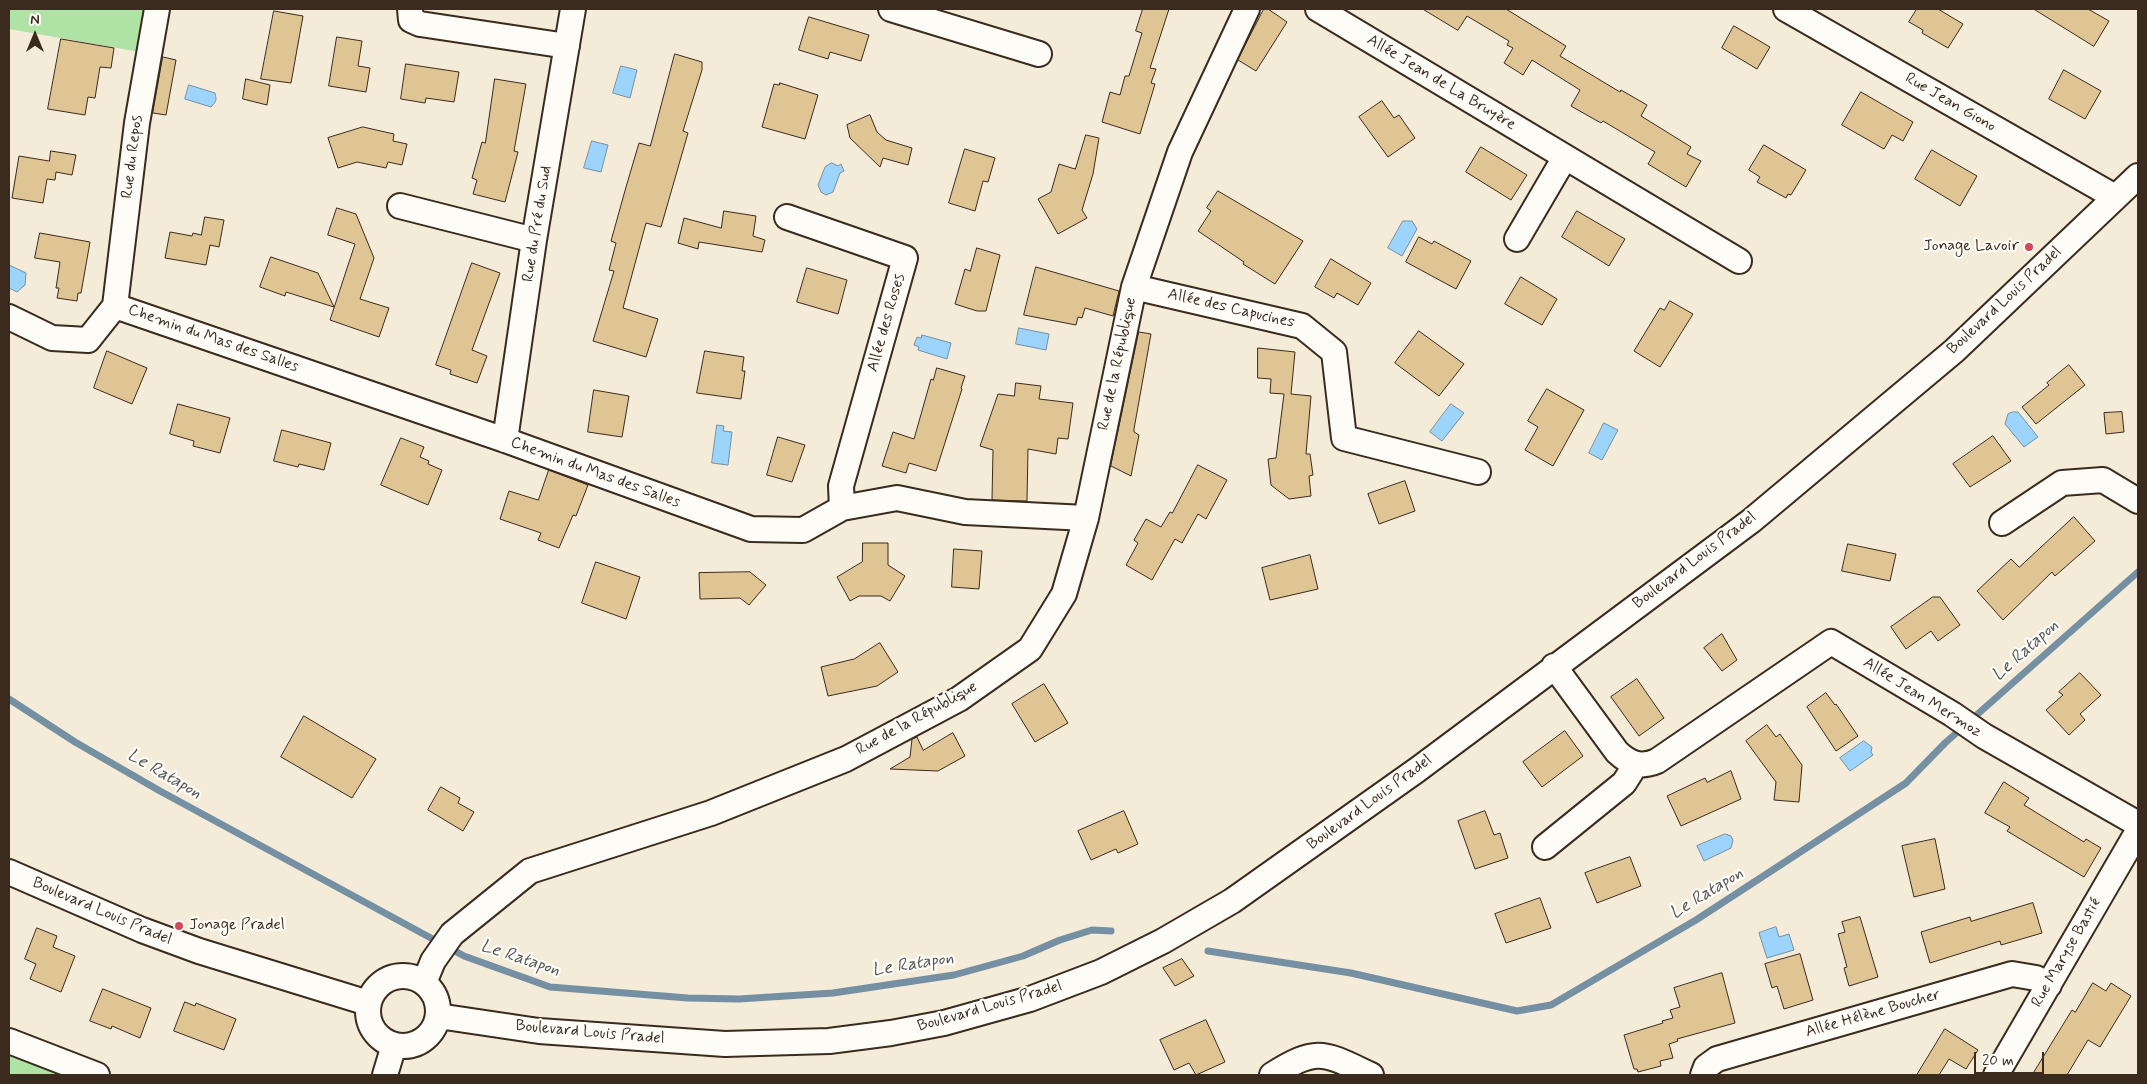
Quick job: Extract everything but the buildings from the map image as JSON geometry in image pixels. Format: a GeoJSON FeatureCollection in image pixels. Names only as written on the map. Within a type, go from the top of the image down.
{"type":"FeatureCollection","features":[{"type":"Feature","properties":{"kind":"street","name":"Rue du Repos"},"geometry":{"type":"LineString","coordinates":[[115,306],[137,123],[157,9]]}},
{"type":"Feature","properties":{"kind":"street"},"geometry":{"type":"LineString","coordinates":[[410,9],[411,20],[420,24],[566,46]]}},
{"type":"Feature","properties":{"kind":"street","name":"Rue du Pré du Sud"},"geometry":{"type":"LineString","coordinates":[[505,440],[534,240],[573,9]]}},
{"type":"Feature","properties":{"kind":"street"},"geometry":{"type":"LineString","coordinates":[[891,9],[1039,54]]}},
{"type":"Feature","properties":{"kind":"street","name":"Rue de la République"},"geometry":{"type":"LineString","coordinates":[[424,983],[433,961],[452,934],[530,871],[711,813],[846,759],[959,700],[1030,649],[1064,594],[1086,518],[1134,287],[1180,152],[1248,9]]}},
{"type":"Feature","properties":{"kind":"street","name":"Allée Jean de La Bruyère"},"geometry":{"type":"LineString","coordinates":[[1318,9],[1738,261]]}},
{"type":"Feature","properties":{"kind":"street","name":"Rue Jean Giono"},"geometry":{"type":"LineString","coordinates":[[1786,9],[2115,197]]}},
{"type":"Feature","properties":{"kind":"street"},"geometry":{"type":"LineString","coordinates":[[1517,239],[1565,157]]}},
{"type":"Feature","properties":{"kind":"street","name":"Boulevard Louis Pradel"},"geometry":{"type":"LineString","coordinates":[[438,1016],[539,1031],[725,1044],[828,1041],[890,1033],[944,1023],[1030,999],[1102,972],[1163,941],[1232,901],[1417,770],[1751,521],[1954,351],[2138,176]]}},
{"type":"Feature","properties":{"kind":"street"},"geometry":{"type":"LineString","coordinates":[[400,206],[534,240]]}},
{"type":"Feature","properties":{"kind":"street","name":"Allée des Roses"},"geometry":{"type":"LineString","coordinates":[[787,217],[905,258],[841,486],[842,508]]}},
{"type":"Feature","properties":{"kind":"street","name":"Allée des Capucines"},"geometry":{"type":"LineString","coordinates":[[1134,287],[1302,326],[1334,352],[1344,438],[1478,472]]}},
{"type":"Feature","properties":{"kind":"street"},"geometry":{"type":"LineString","coordinates":[[9,316],[52,338],[88,340],[115,306]]}},
{"type":"Feature","properties":{"kind":"street","name":"Chemin du Mas des Salles"},"geometry":{"type":"LineString","coordinates":[[115,306],[505,440],[751,529],[803,530],[842,508],[897,498],[965,512],[1086,518]]}},
{"type":"Feature","properties":{"kind":"street"},"geometry":{"type":"LineString","coordinates":[[2002,523],[2062,483],[2103,480],[2138,500]]}},
{"type":"Feature","properties":{"kind":"street","name":"Allée Jean Mermoz"},"geometry":{"type":"LineString","coordinates":[[1633,763],[1647,765],[1657,761],[1831,642],[1952,714],[1984,736],[2138,824]]}},
{"type":"Feature","properties":{"kind":"street"},"geometry":{"type":"LineString","coordinates":[[1544,847],[1624,783],[1631,772],[1633,763],[1627,761],[1617,752],[1554,666]]}},
{"type":"Feature","properties":{"kind":"street","name":"Rue Maryse Bastié"},"geometry":{"type":"LineString","coordinates":[[1996,1075],[2138,831]]}},
{"type":"Feature","properties":{"kind":"street","name":"Boulevard Louis Pradel"},"geometry":{"type":"LineString","coordinates":[[9,872],[174,942],[285,979],[368,1003]]}},
{"type":"Feature","properties":{"kind":"street","name":"Allée Hélène Boucher"},"geometry":{"type":"LineString","coordinates":[[1703,1075],[1706,1067],[1717,1059],[2012,974],[2036,978],[2049,985]]}},
{"type":"Feature","properties":{"kind":"street"},"geometry":{"type":"LineString","coordinates":[[402,976],[413,978],[424,983],[432,992],[438,1016],[429,1035],[420,1042],[409,1046],[394,1045],[377,1036],[371,1026],[368,1015],[368,1003],[373,992],[380,984],[391,978],[402,976]]}},
{"type":"Feature","properties":{"kind":"street"},"geometry":{"type":"LineString","coordinates":[[9,1040],[98,1075]]}},
{"type":"Feature","properties":{"kind":"street"},"geometry":{"type":"LineString","coordinates":[[385,1075],[394,1045]]}},
{"type":"Feature","properties":{"kind":"street"},"geometry":{"type":"LineString","coordinates":[[1272,1075],[1297,1060],[1316,1055],[1340,1060],[1371,1075]]}},
{"type":"Feature","properties":{"kind":"green space"},"geometry":{"type":"Polygon","coordinates":[[[9,9],[148,9],[140,52],[9,29],[9,9]]]}},
{"type":"Feature","properties":{"kind":"green space"},"geometry":{"type":"Polygon","coordinates":[[[9,1050],[76,1075],[9,1075],[9,1050]]]}},
{"type":"Feature","properties":{"kind":"water"},"geometry":{"type":"Polygon","coordinates":[[[621,66],[637,70],[630,98],[613,93],[621,66]]]}},
{"type":"Feature","properties":{"kind":"water"},"geometry":{"type":"Polygon","coordinates":[[[189,85],[215,93],[216,101],[211,107],[185,99],[189,85]]]}},
{"type":"Feature","properties":{"kind":"water"},"geometry":{"type":"Polygon","coordinates":[[[592,141],[608,145],[601,172],[584,168],[592,141]]]}},
{"type":"Feature","properties":{"kind":"water"},"geometry":{"type":"Polygon","coordinates":[[[832,163],[838,166],[841,164],[844,171],[840,173],[833,192],[826,195],[821,192],[818,185],[825,167],[832,163]]]}},
{"type":"Feature","properties":{"kind":"water"},"geometry":{"type":"Polygon","coordinates":[[[1403,221],[1412,221],[1417,229],[1402,256],[1388,248],[1403,221]]]}},
{"type":"Feature","properties":{"kind":"water"},"geometry":{"type":"Polygon","coordinates":[[[9,265],[26,273],[25,285],[17,292],[9,288],[9,265]]]}},
{"type":"Feature","properties":{"kind":"water"},"geometry":{"type":"Polygon","coordinates":[[[1019,328],[1049,334],[1046,350],[1016,344],[1019,328]]]}},
{"type":"Feature","properties":{"kind":"water"},"geometry":{"type":"Polygon","coordinates":[[[922,335],[951,343],[947,359],[918,350],[919,347],[914,345],[917,337],[921,338],[922,335]]]}},
{"type":"Feature","properties":{"kind":"water"},"geometry":{"type":"Polygon","coordinates":[[[1451,404],[1464,413],[1442,441],[1430,432],[1451,404]]]}},
{"type":"Feature","properties":{"kind":"water"},"geometry":{"type":"Polygon","coordinates":[[[2018,412],[2038,437],[2024,447],[2005,424],[2008,414],[2018,412]]]}},
{"type":"Feature","properties":{"kind":"water"},"geometry":{"type":"Polygon","coordinates":[[[1604,423],[1618,430],[1602,460],[1589,453],[1604,423]]]}},
{"type":"Feature","properties":{"kind":"water"},"geometry":{"type":"Polygon","coordinates":[[[717,425],[724,426],[723,431],[732,432],[728,465],[712,463],[717,425]]]}},
{"type":"Feature","properties":{"kind":"water"},"geometry":{"type":"Polygon","coordinates":[[[1864,741],[1872,747],[1871,752],[1873,755],[1850,771],[1840,758],[1864,741]]]}},
{"type":"Feature","properties":{"kind":"water"},"geometry":{"type":"Polygon","coordinates":[[[1725,834],[1731,836],[1733,840],[1731,848],[1704,861],[1697,846],[1725,834]]]}},
{"type":"Feature","properties":{"kind":"water"},"geometry":{"type":"Polygon","coordinates":[[[1776,927],[1779,937],[1789,934],[1794,950],[1767,958],[1759,933],[1776,927]]]}},
{"type":"Feature","properties":{"kind":"waterway","name":"Le Ratapon"},"geometry":{"type":"LineString","coordinates":[[1208,951],[1351,973],[1517,1011],[1551,1005],[1696,920],[1906,783],[1945,743],[2138,572]]}},
{"type":"Feature","properties":{"kind":"waterway","name":"Le Ratapon"},"geometry":{"type":"LineString","coordinates":[[9,699],[75,742],[160,791],[464,956],[550,987],[688,998],[739,999],[833,993],[954,975],[1023,956],[1060,940],[1092,930],[1111,931]]}},
{"type":"Feature","properties":{"kind":"place","name":"Jonage Lavoir"},"geometry":{"type":"Point","coordinates":[2029,247]}},
{"type":"Feature","properties":{"kind":"place","name":"Jonage Pradel"},"geometry":{"type":"Point","coordinates":[179,926]}}]}
